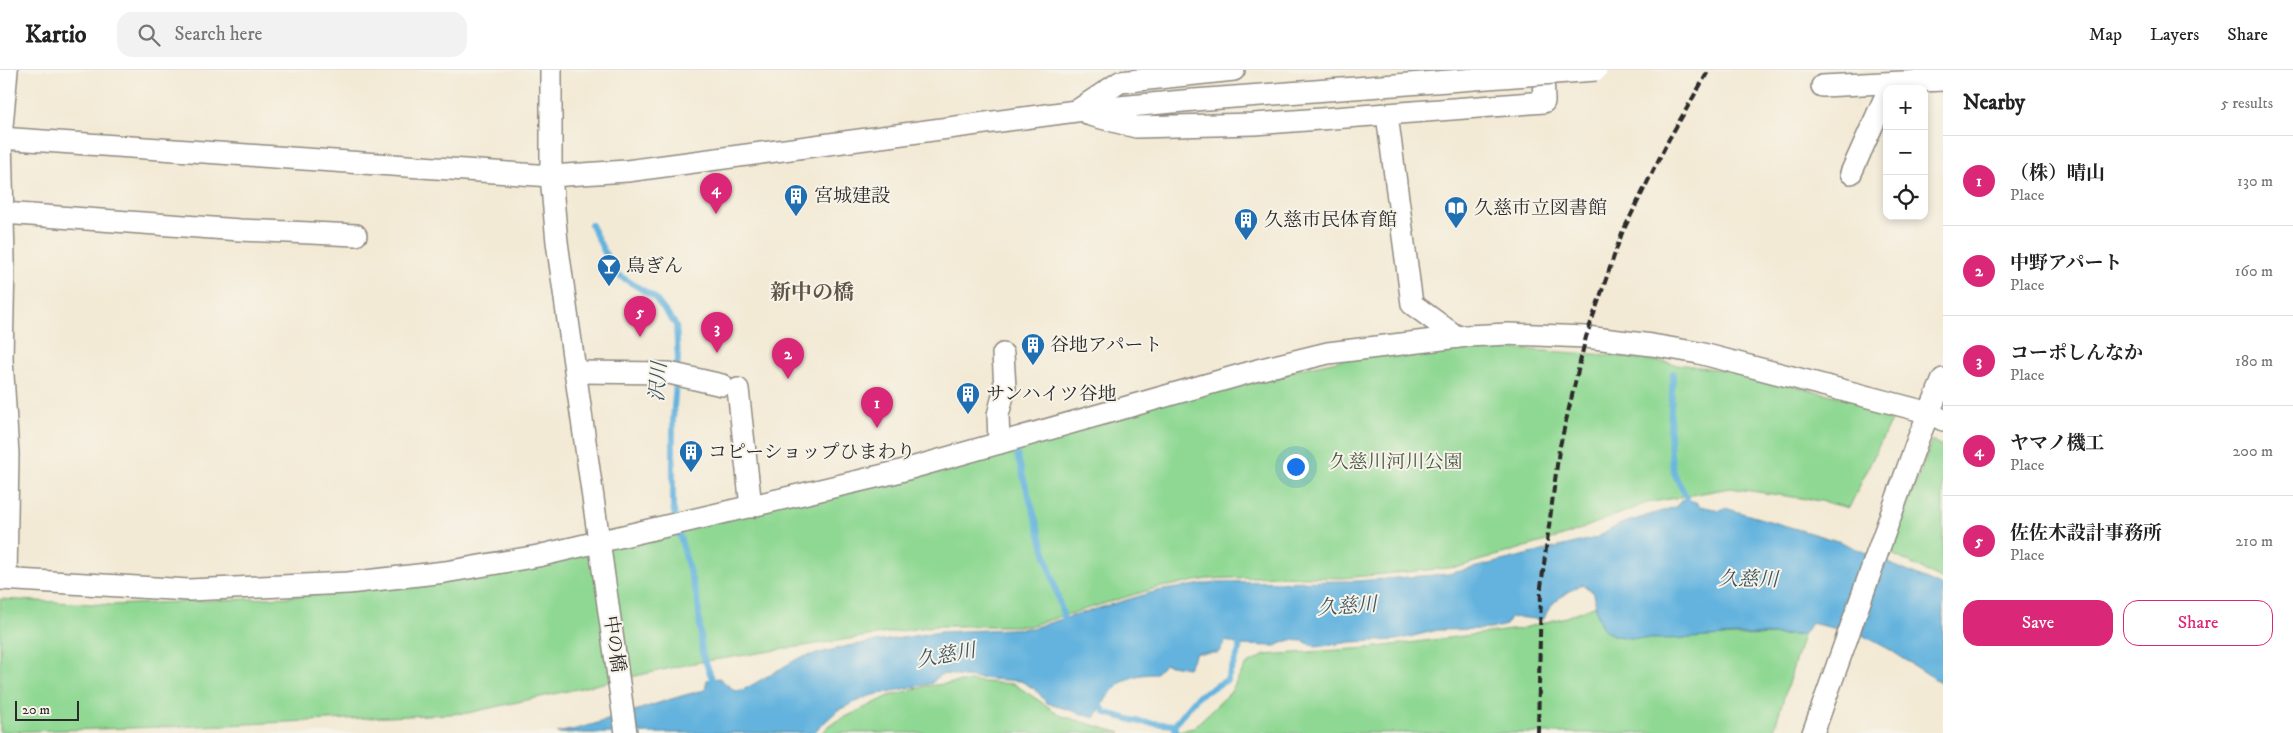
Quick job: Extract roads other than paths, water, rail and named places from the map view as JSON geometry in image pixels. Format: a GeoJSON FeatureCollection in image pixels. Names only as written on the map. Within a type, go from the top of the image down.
{"type":"FeatureCollection","features":[{"type":"Feature","properties":{"kind":"street"},"geometry":{"type":"LineString","coordinates":[[7,70],[0,138],[3,213],[2,359],[8,454],[3,579],[189,590],[348,583],[601,549],[751,507],[897,472],[1328,353],[1457,337],[1509,334],[1567,336],[1652,345],[1698,353],[1937,417]]}},
{"type":"Feature","properties":{"kind":"street","name":"中の橋"},"geometry":{"type":"LineString","coordinates":[[551,70],[552,176],[558,242],[626,733]]}},
{"type":"Feature","properties":{"kind":"street"},"geometry":{"type":"LineString","coordinates":[[1076,111],[1120,82],[1234,70]]}},
{"type":"Feature","properties":{"kind":"street"},"geometry":{"type":"LineString","coordinates":[[1076,111],[1136,127],[1254,124],[1544,102],[1543,70]]}},
{"type":"Feature","properties":{"kind":"street"},"geometry":{"type":"LineString","coordinates":[[0,138],[552,176],[627,171],[1076,111],[1194,100],[1596,70]]}},
{"type":"Feature","properties":{"kind":"street"},"geometry":{"type":"LineString","coordinates":[[1822,86],[1943,80]]}},
{"type":"Feature","properties":{"kind":"street"},"geometry":{"type":"LineString","coordinates":[[1851,173],[1889,83]]}},
{"type":"Feature","properties":{"kind":"street"},"geometry":{"type":"LineString","coordinates":[[1387,114],[1412,304],[1457,337]]}},
{"type":"Feature","properties":{"kind":"street"},"geometry":{"type":"LineString","coordinates":[[3,213],[240,230],[356,235]]}},
{"type":"Feature","properties":{"kind":"street"},"geometry":{"type":"LineString","coordinates":[[999,443],[998,415],[1005,388],[1003,354]]}},
{"type":"Feature","properties":{"kind":"street"},"geometry":{"type":"LineString","coordinates":[[576,372],[677,375],[730,387],[751,507]]}},
{"type":"Feature","properties":{"kind":"street"},"geometry":{"type":"LineString","coordinates":[[1813,733],[1918,439],[1937,417],[1943,378]]}},
{"type":"Feature","properties":{"kind":"water","name":"久慈川"},"geometry":{"type":"Polygon","coordinates":[[[1681,501],[1696,502],[1699,506],[1720,510],[1725,508],[1841,542],[1943,587],[1943,684],[1887,648],[1860,634],[1811,623],[1803,635],[1741,635],[1650,639],[1617,636],[1603,629],[1597,614],[1594,593],[1582,584],[1554,602],[1544,619],[1510,618],[1506,625],[1491,629],[1438,630],[1396,640],[1351,642],[1316,647],[1303,641],[1290,640],[1275,646],[1239,645],[1226,641],[1218,653],[1196,653],[1188,668],[1165,664],[1155,674],[1125,680],[1112,691],[1095,718],[1047,703],[1036,690],[1021,681],[963,677],[948,674],[940,675],[932,683],[869,696],[838,710],[813,733],[557,733],[594,724],[705,690],[707,680],[719,678],[735,691],[745,689],[799,658],[848,646],[941,632],[1032,628],[1157,591],[1216,582],[1357,581],[1448,574],[1596,538],[1618,525],[1675,507],[1681,501]]]}},
{"type":"Feature","properties":{"kind":"waterway","name":"沢川"},"geometry":{"type":"LineString","coordinates":[[591,225],[615,273],[654,297],[676,325],[678,358],[673,419],[673,507],[675,516]]}},
{"type":"Feature","properties":{"kind":"waterway"},"geometry":{"type":"LineString","coordinates":[[1673,373],[1670,433],[1671,457],[1673,469],[1689,508]]}},
{"type":"Feature","properties":{"kind":"waterway"},"geometry":{"type":"LineString","coordinates":[[1017,455],[1066,625]]}},
{"type":"Feature","properties":{"kind":"waterway","name":"沢川"},"geometry":{"type":"LineString","coordinates":[[679,533],[698,602],[702,653],[715,686]]}},
{"type":"Feature","properties":{"kind":"waterway"},"geometry":{"type":"LineString","coordinates":[[1176,733],[1174,725],[1198,696],[1227,680],[1239,651],[1240,637]]}},
{"type":"Feature","properties":{"kind":"waterway"},"geometry":{"type":"LineString","coordinates":[[1096,700],[1106,713],[1140,722],[1174,725]]}},
{"type":"Feature","properties":{"kind":"railway"},"geometry":{"type":"LineString","coordinates":[[1538,733],[1541,587],[1559,450],[1586,337],[1622,233],[1669,139],[1709,70]]}},
{"type":"Feature","properties":{"kind":"place","name":"ヤマノ機工"},"geometry":{"type":"Point","coordinates":[716,214]}},
{"type":"Feature","properties":{"kind":"place","name":"宮城建設"},"geometry":{"type":"Point","coordinates":[796,217]}},
{"type":"Feature","properties":{"kind":"place","name":"久慈市立図書館"},"geometry":{"type":"Point","coordinates":[1456,229]}},
{"type":"Feature","properties":{"kind":"place","name":"久慈市民体育館"},"geometry":{"type":"Point","coordinates":[1246,241]}},
{"type":"Feature","properties":{"kind":"place","name":"鳥ぎん"},"geometry":{"type":"Point","coordinates":[609,287]}},
{"type":"Feature","properties":{"kind":"place","name":"佐佐木設計事務所"},"geometry":{"type":"Point","coordinates":[640,337]}},
{"type":"Feature","properties":{"kind":"place","name":"コーポしんなか"},"geometry":{"type":"Point","coordinates":[717,353]}},
{"type":"Feature","properties":{"kind":"place","name":"谷地アパート"},"geometry":{"type":"Point","coordinates":[1033,366]}},
{"type":"Feature","properties":{"kind":"place","name":"中野アパート"},"geometry":{"type":"Point","coordinates":[788,379]}},
{"type":"Feature","properties":{"kind":"place","name":"サンハイツ谷地"},"geometry":{"type":"Point","coordinates":[968,415]}},
{"type":"Feature","properties":{"kind":"place","name":"（株）晴山"},"geometry":{"type":"Point","coordinates":[877,428]}},
{"type":"Feature","properties":{"kind":"place","name":"コピーショップひまわり"},"geometry":{"type":"Point","coordinates":[691,473]}},
{"type":"Feature","properties":{"kind":"district","name":"新中の橋"},"geometry":{"type":"Point","coordinates":[812,293]}},
{"type":"Feature","properties":{"kind":"park label","name":"久慈川河川公園"},"geometry":{"type":"Point","coordinates":[1396,462]}}]}
